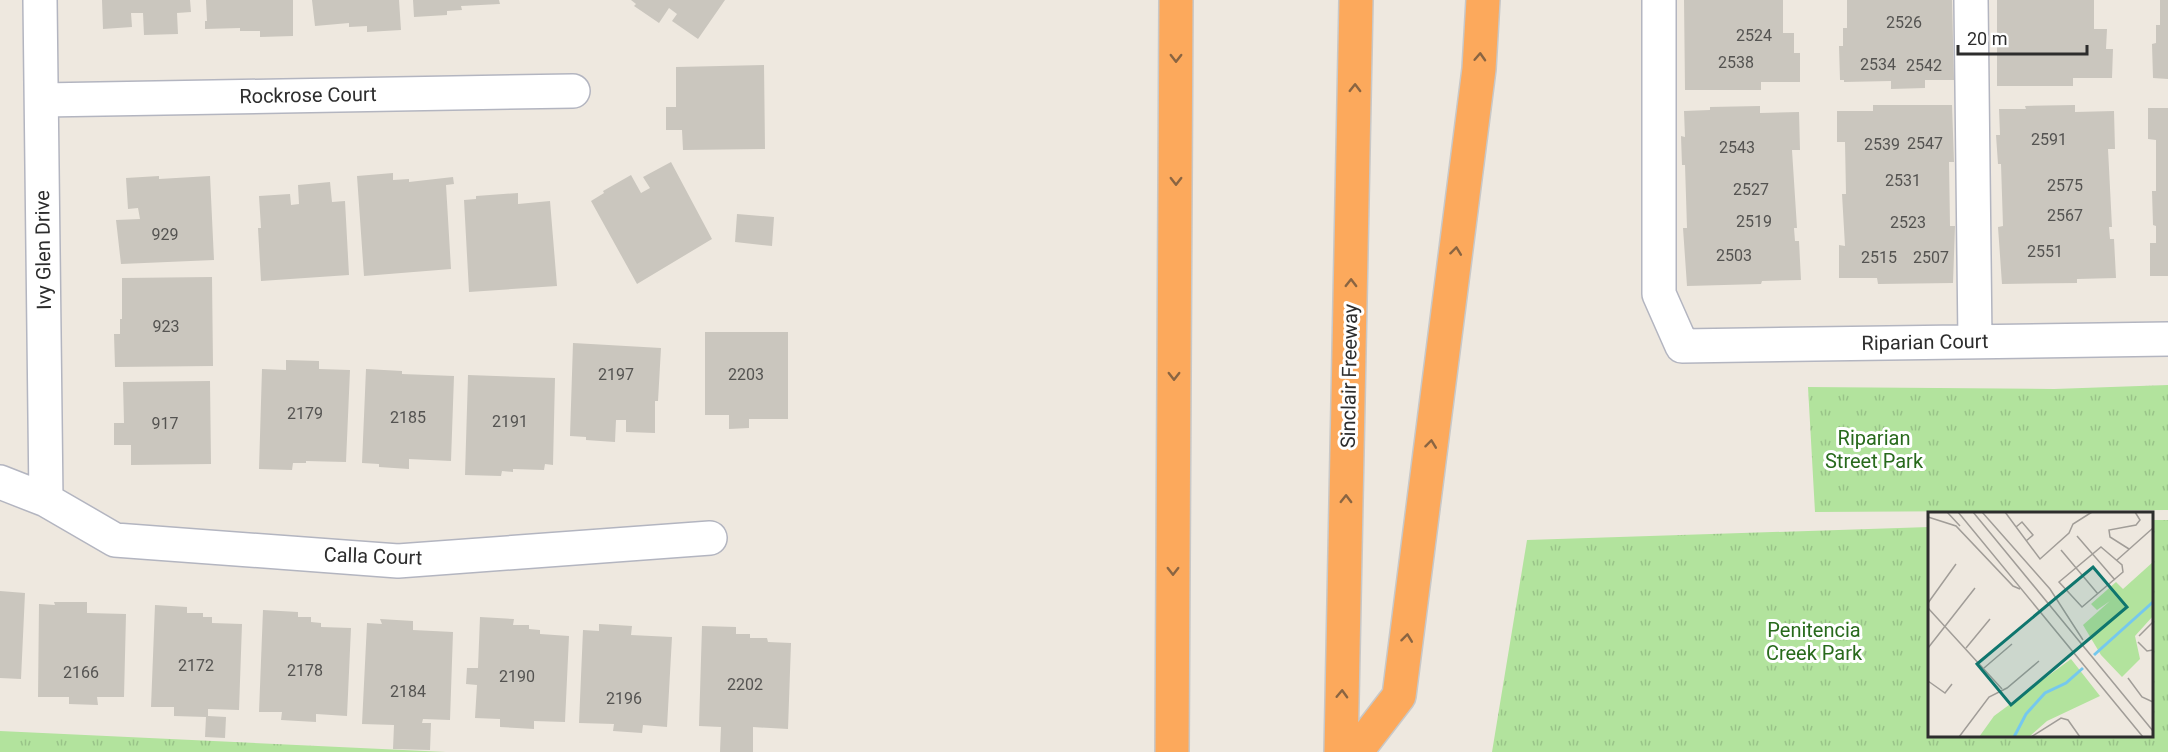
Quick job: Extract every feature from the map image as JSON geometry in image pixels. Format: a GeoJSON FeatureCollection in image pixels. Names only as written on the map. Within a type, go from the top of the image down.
{"type":"FeatureCollection","features":[{"type":"Feature","properties":{"kind":"highway"},"geometry":{"type":"LineString","coordinates":[[1172,752],[1176,0]]}},
{"type":"Feature","properties":{"kind":"highway","name":"Sinclair Freeway"},"geometry":{"type":"LineString","coordinates":[[1341,752],[1356,0]]}},
{"type":"Feature","properties":{"kind":"highway"},"geometry":{"type":"LineString","coordinates":[[1356,752],[1400,696],[1479,69],[1483,0]]}},
{"type":"Feature","properties":{"kind":"street","name":"Ivy Glen Drive"},"geometry":{"type":"LineString","coordinates":[[40,0],[46,500]]}},
{"type":"Feature","properties":{"kind":"street","name":"Riparian Court"},"geometry":{"type":"LineString","coordinates":[[1659,0],[1659,294],[1682,346],[2168,339]]}},
{"type":"Feature","properties":{"kind":"street"},"geometry":{"type":"LineString","coordinates":[[1971,0],[1975,342]]}},
{"type":"Feature","properties":{"kind":"street","name":"Rockrose Court"},"geometry":{"type":"LineString","coordinates":[[42,100],[573,91]]}},
{"type":"Feature","properties":{"kind":"street","name":"Calla Court"},"geometry":{"type":"LineString","coordinates":[[0,482],[46,500],[115,540],[398,561],[710,538]]}},
{"type":"Feature","properties":{"kind":"green space","name":"Riparian Street Park"},"geometry":{"type":"Polygon","coordinates":[[[2168,385],[2168,510],[1815,512],[1808,387],[2054,389],[2168,385]]]}},
{"type":"Feature","properties":{"kind":"green space","name":"Penitencia Creek Park"},"geometry":{"type":"Polygon","coordinates":[[[2153,520],[2168,520],[2168,752],[1492,752],[1527,540],[1928,527],[1928,737],[2153,737],[2153,520]]]}},
{"type":"Feature","properties":{"kind":"green space"},"geometry":{"type":"Polygon","coordinates":[[[0,731],[446,752],[0,752],[0,731]]]}},
{"type":"Feature","properties":{"kind":"building"},"geometry":{"type":"Polygon","coordinates":[[[102,0],[190,0],[191,12],[177,13],[178,34],[144,35],[143,13],[131,13],[132,27],[103,29],[102,0]]]}},
{"type":"Feature","properties":{"kind":"building"},"geometry":{"type":"Polygon","coordinates":[[[206,0],[293,0],[293,36],[260,37],[260,31],[240,31],[240,28],[205,29],[206,0]]]}},
{"type":"Feature","properties":{"kind":"building"},"geometry":{"type":"Polygon","coordinates":[[[312,0],[399,0],[401,30],[367,32],[367,26],[349,27],[349,23],[315,26],[312,0]]]}},
{"type":"Feature","properties":{"kind":"building"},"geometry":{"type":"Polygon","coordinates":[[[413,0],[499,0],[500,4],[461,6],[462,10],[447,11],[447,15],[414,17],[413,0]]]}},
{"type":"Feature","properties":{"kind":"building"},"geometry":{"type":"Polygon","coordinates":[[[631,0],[725,0],[698,39],[672,21],[677,14],[669,8],[659,23],[634,6],[636,4],[631,0]]]}},
{"type":"Feature","properties":{"kind":"building"},"geometry":{"type":"Polygon","coordinates":[[[1684,0],[1783,0],[1783,33],[1794,33],[1794,53],[1800,53],[1800,82],[1761,82],[1761,90],[1685,90],[1684,0]]]}},
{"type":"Feature","properties":{"kind":"building"},"geometry":{"type":"Polygon","coordinates":[[[1847,0],[1952,0],[1954,80],[1925,80],[1925,88],[1891,89],[1891,81],[1844,82],[1840,80],[1839,46],[1843,46],[1843,28],[1847,28],[1847,0]]]}},
{"type":"Feature","properties":{"kind":"building"},"geometry":{"type":"Polygon","coordinates":[[[1997,0],[2094,0],[2094,29],[2107,29],[2106,49],[2113,49],[2112,78],[2073,78],[2073,86],[1997,86],[1997,0]]]}},
{"type":"Feature","properties":{"kind":"building"},"geometry":{"type":"Polygon","coordinates":[[[2160,0],[2168,0],[2168,79],[2153,78],[2152,44],[2156,43],[2156,25],[2160,25],[2160,0]]]}},
{"type":"Feature","properties":{"kind":"building"},"geometry":{"type":"Polygon","coordinates":[[[764,65],[765,149],[683,150],[682,130],[666,130],[666,107],[676,107],[676,67],[764,65]]]}},
{"type":"Feature","properties":{"kind":"building"},"geometry":{"type":"Polygon","coordinates":[[[1873,105],[1952,105],[1954,162],[1949,162],[1950,226],[1955,226],[1953,283],[1878,284],[1877,278],[1839,278],[1839,245],[1845,246],[1842,194],[1846,194],[1845,142],[1837,142],[1837,111],[1873,111],[1873,105]]]}},
{"type":"Feature","properties":{"kind":"building"},"geometry":{"type":"Polygon","coordinates":[[[2075,105],[2075,112],[2114,111],[2115,149],[2108,149],[2112,227],[2109,227],[2110,239],[2114,239],[2116,278],[2077,279],[2077,283],[2002,284],[1998,227],[2003,226],[2001,164],[1998,164],[1996,135],[2000,135],[1999,109],[2075,105]]]}},
{"type":"Feature","properties":{"kind":"building"},"geometry":{"type":"Polygon","coordinates":[[[1760,106],[1760,113],[1799,112],[1800,150],[1792,150],[1797,228],[1794,228],[1795,241],[1799,241],[1801,280],[1762,281],[1761,284],[1687,286],[1683,228],[1687,228],[1685,165],[1682,165],[1681,136],[1685,137],[1684,111],[1710,110],[1710,107],[1760,106]]]}},
{"type":"Feature","properties":{"kind":"building"},"geometry":{"type":"Polygon","coordinates":[[[2148,108],[2168,108],[2168,276],[2150,276],[2150,243],[2156,243],[2152,191],[2156,191],[2156,140],[2148,139],[2148,108]]]}},
{"type":"Feature","properties":{"kind":"building"},"geometry":{"type":"Polygon","coordinates":[[[671,162],[712,239],[637,284],[591,201],[604,193],[603,191],[631,175],[641,193],[650,188],[643,177],[671,162]]]}},
{"type":"Feature","properties":{"kind":"building"},"geometry":{"type":"Polygon","coordinates":[[[393,173],[393,180],[409,179],[409,182],[453,177],[454,184],[446,185],[451,269],[364,276],[357,176],[393,173]]]}},
{"type":"Feature","properties":{"kind":"building"},"geometry":{"type":"Polygon","coordinates":[[[159,176],[159,179],[210,176],[214,260],[121,264],[116,220],[140,219],[138,208],[128,209],[126,178],[159,176]]]}},
{"type":"Feature","properties":{"kind":"building"},"geometry":{"type":"Polygon","coordinates":[[[330,182],[332,202],[345,201],[349,275],[261,281],[259,196],[290,194],[291,205],[299,204],[298,185],[330,182]]]}},
{"type":"Feature","properties":{"kind":"building"},"geometry":{"type":"Polygon","coordinates":[[[518,193],[518,204],[550,201],[557,286],[469,292],[464,200],[476,199],[476,196],[518,193]]]}},
{"type":"Feature","properties":{"kind":"building"},"geometry":{"type":"Polygon","coordinates":[[[737,214],[774,217],[772,246],[735,242],[737,214]]]}},
{"type":"Feature","properties":{"kind":"building"},"geometry":{"type":"Polygon","coordinates":[[[212,277],[213,366],[115,367],[114,334],[120,334],[122,278],[212,277]]]}},
{"type":"Feature","properties":{"kind":"building"},"geometry":{"type":"Polygon","coordinates":[[[705,332],[788,332],[788,419],[749,419],[749,428],[729,429],[729,415],[705,415],[705,332]]]}},
{"type":"Feature","properties":{"kind":"building"},"geometry":{"type":"Polygon","coordinates":[[[573,343],[661,348],[658,401],[655,401],[655,433],[626,432],[626,420],[616,420],[615,442],[586,440],[586,437],[570,436],[573,343]]]}},
{"type":"Feature","properties":{"kind":"building"},"geometry":{"type":"Polygon","coordinates":[[[286,360],[319,361],[319,369],[350,370],[346,462],[306,461],[306,463],[293,463],[292,470],[259,469],[262,369],[286,370],[286,360]]]}},
{"type":"Feature","properties":{"kind":"building"},"geometry":{"type":"Polygon","coordinates":[[[366,369],[402,371],[402,374],[454,376],[451,461],[409,459],[409,469],[379,467],[379,464],[362,463],[366,369]]]}},
{"type":"Feature","properties":{"kind":"building"},"geometry":{"type":"Polygon","coordinates":[[[468,375],[555,378],[553,465],[545,464],[544,470],[502,471],[501,476],[465,475],[468,375]]]}},
{"type":"Feature","properties":{"kind":"building"},"geometry":{"type":"Polygon","coordinates":[[[210,381],[211,464],[131,465],[131,445],[114,445],[114,423],[124,423],[123,382],[210,381]]]}},
{"type":"Feature","properties":{"kind":"building"},"geometry":{"type":"Polygon","coordinates":[[[0,591],[25,593],[21,679],[0,678],[0,591]]]}},
{"type":"Feature","properties":{"kind":"building"},"geometry":{"type":"Polygon","coordinates":[[[54,602],[87,602],[87,613],[126,614],[124,697],[97,697],[98,705],[69,704],[69,697],[38,697],[39,604],[55,605],[54,602]]]}},
{"type":"Feature","properties":{"kind":"building"},"geometry":{"type":"Polygon","coordinates":[[[155,605],[187,607],[187,613],[203,613],[203,617],[212,617],[212,623],[242,624],[239,710],[208,709],[208,716],[226,717],[225,738],[205,737],[206,717],[174,716],[174,707],[151,707],[155,605]]]}},
{"type":"Feature","properties":{"kind":"building"},"geometry":{"type":"Polygon","coordinates":[[[263,610],[298,612],[298,617],[311,617],[311,622],[321,623],[321,627],[351,628],[347,716],[316,714],[316,722],[281,720],[282,712],[259,712],[263,610]]]}},
{"type":"Feature","properties":{"kind":"building"},"geometry":{"type":"Polygon","coordinates":[[[480,617],[514,619],[513,625],[529,625],[529,629],[540,630],[540,634],[569,636],[565,722],[534,721],[534,729],[500,727],[500,719],[475,718],[477,685],[466,684],[467,668],[478,668],[480,617]]]}},
{"type":"Feature","properties":{"kind":"building"},"geometry":{"type":"Polygon","coordinates":[[[380,619],[413,621],[413,630],[453,632],[450,720],[423,719],[422,723],[431,723],[430,750],[393,749],[394,725],[362,724],[367,623],[382,624],[380,619]]]}},
{"type":"Feature","properties":{"kind":"building"},"geometry":{"type":"Polygon","coordinates":[[[599,624],[632,626],[631,635],[672,637],[667,727],[643,725],[642,733],[613,731],[614,724],[579,723],[583,630],[599,631],[599,624]]]}},
{"type":"Feature","properties":{"kind":"building"},"geometry":{"type":"Polygon","coordinates":[[[702,626],[736,627],[736,634],[750,634],[750,638],[767,638],[768,642],[791,643],[788,729],[753,727],[753,752],[720,752],[721,727],[699,726],[702,626]]]}}]}
